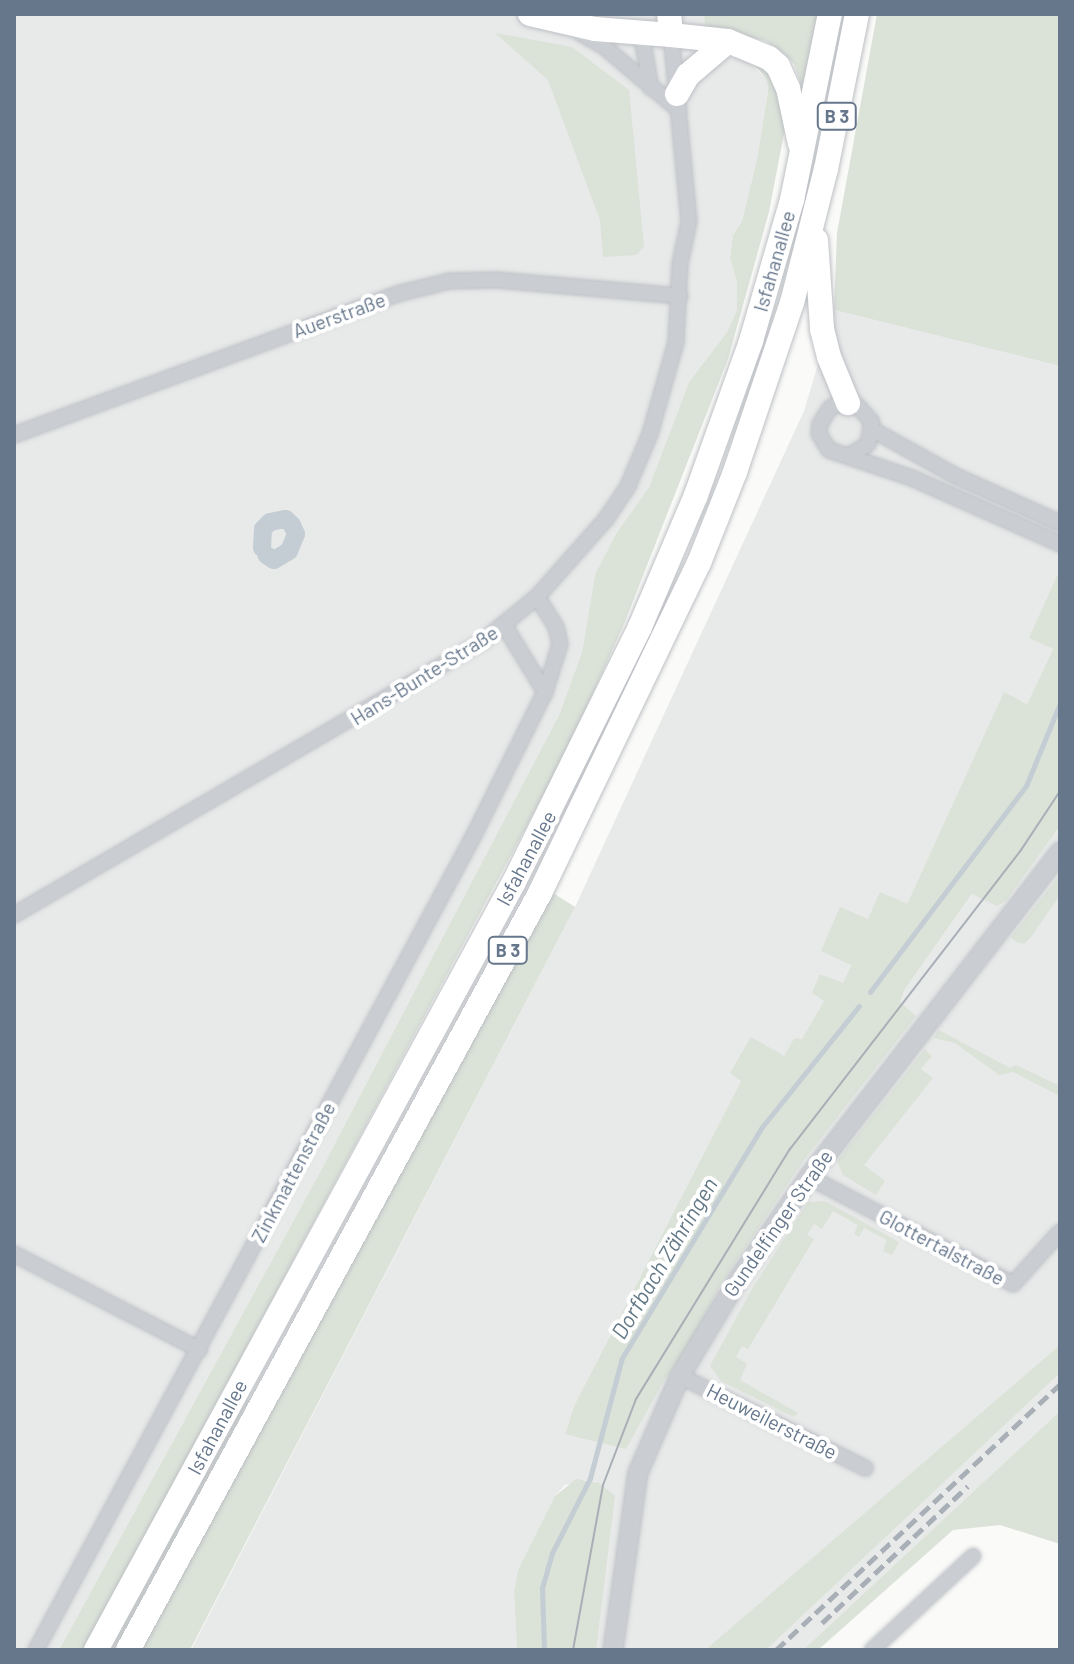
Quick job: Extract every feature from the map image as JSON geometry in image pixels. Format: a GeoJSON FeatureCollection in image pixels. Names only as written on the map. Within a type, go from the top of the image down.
{"type":"FeatureCollection","features":[{"type":"Feature","properties":{"kind":"main road"},"geometry":{"type":"LineString","coordinates":[[530,14],[566,25],[670,24],[757,49],[778,66],[792,102],[802,155]]}},
{"type":"Feature","properties":{"kind":"main road","name":"Isfahanallee"},"geometry":{"type":"LineString","coordinates":[[96,1650],[514,882],[607,699],[665,569],[725,418],[769,281],[802,155],[830,14]]}},
{"type":"Feature","properties":{"kind":"main road","name":"Isfahanallee"},"geometry":{"type":"LineString","coordinates":[[128,1650],[540,893],[653,664],[735,472],[792,303],[815,218],[857,14]]}},
{"type":"Feature","properties":{"kind":"main road"},"geometry":{"type":"LineString","coordinates":[[678,102],[688,75],[728,41]]}},
{"type":"Feature","properties":{"kind":"main road"},"geometry":{"type":"LineString","coordinates":[[815,218],[822,329],[829,357],[848,403]]}},
{"type":"Feature","properties":{"kind":"street"},"geometry":{"type":"LineString","coordinates":[[640,23],[651,89]]}},
{"type":"Feature","properties":{"kind":"street","name":"Hans-Bunte-Straße"},"geometry":{"type":"LineString","coordinates":[[14,915],[129,845],[396,695],[504,625],[575,558],[628,486],[650,434],[671,367],[680,296],[680,264],[689,221],[670,24]]}},
{"type":"Feature","properties":{"kind":"street"},"geometry":{"type":"LineString","coordinates":[[566,25],[602,45],[651,89],[678,102]]}},
{"type":"Feature","properties":{"kind":"street","name":"Auerstraße"},"geometry":{"type":"LineString","coordinates":[[14,435],[397,294],[449,281],[497,280],[680,296]]}},
{"type":"Feature","properties":{"kind":"street"},"geometry":{"type":"LineString","coordinates":[[1060,523],[954,475],[873,430],[863,408],[848,403],[830,408],[820,424],[819,434],[829,450],[850,455],[959,497],[1060,544]]}},
{"type":"Feature","properties":{"kind":"street"},"geometry":{"type":"LineString","coordinates":[[850,455],[868,444],[873,430]]}},
{"type":"Feature","properties":{"kind":"street","name":"Zinkmattenstraße"},"geometry":{"type":"LineString","coordinates":[[36,1650],[200,1350],[314,1130],[473,837],[545,692],[560,644],[556,627],[537,597]]}},
{"type":"Feature","properties":{"kind":"street"},"geometry":{"type":"LineString","coordinates":[[504,625],[545,692]]}},
{"type":"Feature","properties":{"kind":"street","name":"Gundelfinger Straße"},"geometry":{"type":"LineString","coordinates":[[613,1650],[638,1473],[680,1376],[737,1281],[809,1177],[1060,852]]}},
{"type":"Feature","properties":{"kind":"street","name":"Glottertalstraße"},"geometry":{"type":"LineString","coordinates":[[809,1177],[1013,1284],[1060,1232]]}},
{"type":"Feature","properties":{"kind":"street"},"geometry":{"type":"LineString","coordinates":[[14,1254],[200,1350]]}},
{"type":"Feature","properties":{"kind":"street","name":"Heuweilerstraße"},"geometry":{"type":"LineString","coordinates":[[680,1376],[865,1468]]}},
{"type":"Feature","properties":{"kind":"street"},"geometry":{"type":"LineString","coordinates":[[872,1650],[973,1556]]}},
{"type":"Feature","properties":{"kind":"shaded area"},"geometry":{"type":"Polygon","coordinates":[[[14,14],[704,14],[705,27],[723,56],[747,60],[767,80],[768,91],[757,159],[742,221],[733,235],[730,258],[737,283],[737,310],[727,332],[689,382],[649,487],[617,532],[595,574],[582,652],[559,715],[319,1174],[59,1650],[14,1650],[14,14]]]}},
{"type":"Feature","properties":{"kind":"shaded area"},"geometry":{"type":"Polygon","coordinates":[[[821,14],[807,102],[794,64],[782,52],[766,41],[705,27],[704,15],[821,14]]]}},
{"type":"Feature","properties":{"kind":"shaded area"},"geometry":{"type":"Polygon","coordinates":[[[877,14],[1060,14],[1060,366],[834,310],[837,233],[877,14]]]}},
{"type":"Feature","properties":{"kind":"shaded area"},"geometry":{"type":"Polygon","coordinates":[[[495,33],[572,47],[629,90],[644,247],[636,255],[603,257],[600,220],[548,80],[495,33]]]}},
{"type":"Feature","properties":{"kind":"shaded area"},"geometry":{"type":"Polygon","coordinates":[[[743,52],[755,57],[779,86],[786,123],[769,212],[728,359],[624,624],[568,749],[84,1650],[59,1650],[319,1174],[559,715],[582,652],[595,574],[617,532],[649,487],[689,382],[727,332],[737,310],[737,283],[730,258],[733,235],[742,221],[757,159],[768,91],[767,80],[759,70],[747,60],[734,58],[743,52]]]}},
{"type":"Feature","properties":{"kind":"shaded area"},"geometry":{"type":"Polygon","coordinates":[[[834,310],[1060,366],[1060,569],[1030,637],[1053,649],[1027,704],[1004,693],[907,904],[868,919],[840,908],[851,964],[843,984],[821,974],[824,1001],[802,1040],[794,1038],[763,1093],[741,1081],[574,1406],[565,1434],[900,1002],[905,989],[973,893],[1006,901],[1060,826],[1060,1345],[705,1650],[568,1650],[599,1484],[587,1480],[565,1485],[555,1496],[518,1570],[514,1591],[517,1650],[191,1650],[575,907],[804,411],[834,310]]]}},
{"type":"Feature","properties":{"kind":"shaded area"},"geometry":{"type":"Polygon","coordinates":[[[1060,569],[1060,826],[1006,901],[997,906],[972,894],[905,989],[900,1002],[916,1016],[803,1161],[721,1284],[691,1342],[662,1384],[626,1449],[565,1434],[574,1406],[741,1081],[730,1073],[751,1037],[784,1056],[794,1038],[802,1039],[824,1001],[812,993],[820,974],[843,983],[851,965],[821,951],[840,907],[868,919],[880,892],[907,904],[1004,692],[1027,704],[1053,649],[1029,638],[1060,569]]]}},
{"type":"Feature","properties":{"kind":"shaded area"},"geometry":{"type":"Polygon","coordinates":[[[1060,875],[1060,895],[1031,937],[1024,944],[1016,942],[1011,937],[1060,875]]]}},
{"type":"Feature","properties":{"kind":"shaded area"},"geometry":{"type":"Polygon","coordinates":[[[550,891],[575,907],[190,1650],[141,1650],[550,891]]]}},
{"type":"Feature","properties":{"kind":"shaded area"},"geometry":{"type":"Polygon","coordinates":[[[939,1030],[1010,1068],[1016,1065],[1060,1086],[1060,1096],[1013,1072],[999,1075],[955,1043],[934,1038],[939,1030]]]}},
{"type":"Feature","properties":{"kind":"shaded area"},"geometry":{"type":"Polygon","coordinates":[[[925,1049],[932,1056],[921,1069],[933,1078],[864,1165],[885,1181],[876,1195],[843,1175],[837,1161],[925,1049]]]}},
{"type":"Feature","properties":{"kind":"shaded area"},"geometry":{"type":"Polygon","coordinates":[[[825,1201],[899,1242],[892,1255],[883,1251],[887,1240],[864,1228],[859,1237],[854,1234],[858,1225],[833,1211],[822,1229],[814,1224],[807,1235],[814,1239],[748,1349],[742,1346],[736,1357],[747,1364],[740,1380],[798,1413],[794,1417],[721,1381],[710,1366],[752,1289],[808,1202],[825,1201]]]}},
{"type":"Feature","properties":{"kind":"shaded area"},"geometry":{"type":"Polygon","coordinates":[[[1060,1345],[1060,1373],[766,1650],[705,1650],[1060,1345]]]}},
{"type":"Feature","properties":{"kind":"shaded area"},"geometry":{"type":"Polygon","coordinates":[[[1060,1373],[1060,1411],[803,1650],[766,1650],[1060,1373]]]}},
{"type":"Feature","properties":{"kind":"shaded area"},"geometry":{"type":"Polygon","coordinates":[[[246,1399],[249,1401],[115,1650],[107,1650],[246,1399]]]}},
{"type":"Feature","properties":{"kind":"shaded area"},"geometry":{"type":"Polygon","coordinates":[[[1060,1411],[1060,1544],[1000,1525],[953,1530],[818,1650],[803,1650],[1060,1411]]]}},
{"type":"Feature","properties":{"kind":"shaded area"},"geometry":{"type":"Polygon","coordinates":[[[576,1479],[599,1483],[615,1496],[596,1650],[517,1650],[514,1591],[518,1570],[555,1496],[576,1479]]]}},
{"type":"Feature","properties":{"kind":"waterway"},"geometry":{"type":"LineString","coordinates":[[262,548],[263,529],[270,522],[286,519],[292,525],[296,534],[289,551],[274,560],[266,555]]}},
{"type":"Feature","properties":{"kind":"waterway","name":"Dorfbach Zähringen"},"geometry":{"type":"LineString","coordinates":[[870,992],[1026,786],[1060,703]]}},
{"type":"Feature","properties":{"kind":"waterway","name":"Dorfbach Zähringen"},"geometry":{"type":"LineString","coordinates":[[544,1650],[542,1588],[552,1553],[590,1478],[622,1358],[762,1127],[859,1006]]}},
{"type":"Feature","properties":{"kind":"tram line"},"geometry":{"type":"LineString","coordinates":[[573,1650],[603,1485],[636,1399],[790,1149],[1021,850],[1060,791]]}},
{"type":"Feature","properties":{"kind":"railway"},"geometry":{"type":"LineString","coordinates":[[776,1650],[1060,1384]]}},
{"type":"Feature","properties":{"kind":"railway"},"geometry":{"type":"LineString","coordinates":[[822,1623],[968,1486]]}}]}
